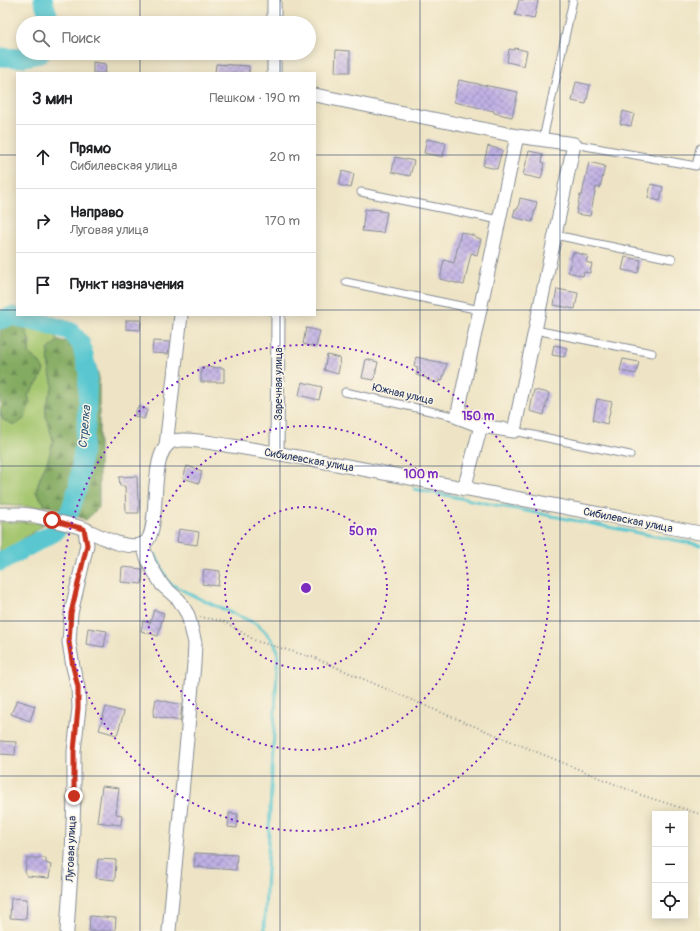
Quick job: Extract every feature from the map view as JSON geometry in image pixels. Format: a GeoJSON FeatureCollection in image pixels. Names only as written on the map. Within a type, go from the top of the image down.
{"type":"FeatureCollection","features":[{"type":"Feature","properties":{"kind":"street"},"geometry":{"type":"LineString","coordinates":[[274,0],[274,16]]}},
{"type":"Feature","properties":{"kind":"street"},"geometry":{"type":"LineString","coordinates":[[274,60],[274,72]]}},
{"type":"Feature","properties":{"kind":"street"},"geometry":{"type":"LineString","coordinates":[[316,95],[517,136],[574,144],[514,431],[481,426],[457,417],[517,136]]}},
{"type":"Feature","properties":{"kind":"street"},"geometry":{"type":"LineString","coordinates":[[0,514],[22,514],[52,520],[79,527],[103,538],[126,545],[142,544],[148,541],[151,534],[160,458],[166,446],[181,316]]}},
{"type":"Feature","properties":{"kind":"street","name":"Заречная улица"},"geometry":{"type":"LineString","coordinates":[[277,453],[278,316]]}},
{"type":"Feature","properties":{"kind":"street"},"geometry":{"type":"LineString","coordinates":[[464,489],[481,426]]}},
{"type":"Feature","properties":{"kind":"street","name":"Сибилевская улица"},"geometry":{"type":"LineString","coordinates":[[166,446],[173,441],[183,440],[277,453],[700,533]]}},
{"type":"Feature","properties":{"kind":"street","name":"Луговая улица"},"geometry":{"type":"LineString","coordinates":[[67,931],[72,848],[74,751],[78,708],[78,687],[69,642],[71,613],[87,545],[79,527]]}},
{"type":"Feature","properties":{"kind":"street"},"geometry":{"type":"LineString","coordinates":[[142,544],[162,585],[179,600],[188,615],[195,643],[169,931]]}},
{"type":"Feature","properties":{"kind":"lane"},"geometry":{"type":"LineString","coordinates":[[543,139],[573,0]]}},
{"type":"Feature","properties":{"kind":"lane"},"geometry":{"type":"LineString","coordinates":[[574,144],[696,166],[700,148]]}},
{"type":"Feature","properties":{"kind":"lane"},"geometry":{"type":"LineString","coordinates":[[361,192],[499,220]]}},
{"type":"Feature","properties":{"kind":"lane"},"geometry":{"type":"LineString","coordinates":[[555,235],[672,259]]}},
{"type":"Feature","properties":{"kind":"lane"},"geometry":{"type":"LineString","coordinates":[[346,282],[480,310]]}},
{"type":"Feature","properties":{"kind":"lane"},"geometry":{"type":"LineString","coordinates":[[535,330],[652,353]]}},
{"type":"Feature","properties":{"kind":"lane","name":"Южная улица"},"geometry":{"type":"LineString","coordinates":[[345,392],[457,417]]}},
{"type":"Feature","properties":{"kind":"lane"},"geometry":{"type":"LineString","coordinates":[[514,431],[630,455]]}},
{"type":"Feature","properties":{"kind":"path"},"geometry":{"type":"LineString","coordinates":[[188,615],[223,621],[256,641],[315,658],[428,708],[641,795],[700,814]]}},
{"type":"Feature","properties":{"kind":"green space"},"geometry":{"type":"Polygon","coordinates":[[[0,316],[10,320],[26,331],[29,339],[29,354],[38,361],[44,370],[39,381],[28,395],[30,403],[24,419],[15,425],[3,420],[0,412],[0,316]]]}},
{"type":"Feature","properties":{"kind":"green space"},"geometry":{"type":"Polygon","coordinates":[[[10,320],[34,324],[53,330],[58,341],[48,350],[49,367],[53,386],[46,403],[46,416],[53,440],[49,457],[36,492],[46,506],[0,505],[0,412],[3,420],[28,395],[39,381],[38,361],[29,354],[30,342],[26,331],[10,320]]]}},
{"type":"Feature","properties":{"kind":"green space"},"geometry":{"type":"Polygon","coordinates":[[[58,341],[75,342],[95,363],[99,377],[99,507],[86,520],[60,509],[46,506],[36,492],[49,457],[53,440],[46,416],[46,403],[53,386],[49,367],[48,350],[58,341]]]}},
{"type":"Feature","properties":{"kind":"green space"},"geometry":{"type":"Polygon","coordinates":[[[0,522],[28,522],[44,524],[24,538],[16,546],[0,551],[0,522]]]}},
{"type":"Feature","properties":{"kind":"building"},"geometry":{"type":"Polygon","coordinates":[[[519,0],[538,1],[534,19],[515,15],[519,0]]]}},
{"type":"Feature","properties":{"kind":"building"},"geometry":{"type":"Polygon","coordinates":[[[515,48],[527,51],[524,66],[507,62],[509,49],[514,50],[515,48]]]}},
{"type":"Feature","properties":{"kind":"building"},"geometry":{"type":"Polygon","coordinates":[[[336,50],[350,51],[350,72],[335,72],[336,50]]]}},
{"type":"Feature","properties":{"kind":"building"},"geometry":{"type":"Polygon","coordinates":[[[93,62],[106,64],[105,72],[93,72],[93,62]]]}},
{"type":"Feature","properties":{"kind":"building"},"geometry":{"type":"Polygon","coordinates":[[[216,64],[249,66],[249,72],[215,72],[216,64]]]}},
{"type":"Feature","properties":{"kind":"building"},"geometry":{"type":"Polygon","coordinates":[[[459,80],[518,92],[512,117],[494,113],[494,111],[454,102],[459,80]]]}},
{"type":"Feature","properties":{"kind":"building"},"geometry":{"type":"Polygon","coordinates":[[[576,82],[590,85],[586,104],[572,101],[576,82]]]}},
{"type":"Feature","properties":{"kind":"building"},"geometry":{"type":"Polygon","coordinates":[[[623,111],[634,114],[631,126],[620,124],[623,111]]]}},
{"type":"Feature","properties":{"kind":"building"},"geometry":{"type":"Polygon","coordinates":[[[427,139],[446,143],[443,157],[424,153],[427,139]]]}},
{"type":"Feature","properties":{"kind":"building"},"geometry":{"type":"Polygon","coordinates":[[[488,146],[502,150],[497,169],[483,166],[488,146]]]}},
{"type":"Feature","properties":{"kind":"building"},"geometry":{"type":"Polygon","coordinates":[[[529,151],[543,154],[542,162],[545,163],[541,179],[523,175],[529,151]]]}},
{"type":"Feature","properties":{"kind":"building"},"geometry":{"type":"Polygon","coordinates":[[[395,157],[414,161],[410,176],[392,172],[395,157]]]}},
{"type":"Feature","properties":{"kind":"building"},"geometry":{"type":"Polygon","coordinates":[[[589,162],[605,166],[600,188],[596,187],[590,216],[576,214],[580,195],[582,195],[589,162]]]}},
{"type":"Feature","properties":{"kind":"building"},"geometry":{"type":"Polygon","coordinates":[[[342,171],[354,174],[351,188],[339,185],[342,171]]]}},
{"type":"Feature","properties":{"kind":"building"},"geometry":{"type":"Polygon","coordinates":[[[651,184],[663,187],[660,201],[648,198],[651,184]]]}},
{"type":"Feature","properties":{"kind":"building"},"geometry":{"type":"Polygon","coordinates":[[[520,198],[537,202],[532,222],[513,217],[515,209],[518,209],[520,198]]]}},
{"type":"Feature","properties":{"kind":"building"},"geometry":{"type":"Polygon","coordinates":[[[365,209],[387,212],[383,233],[362,231],[365,209]]]}},
{"type":"Feature","properties":{"kind":"building"},"geometry":{"type":"Polygon","coordinates":[[[461,232],[481,239],[477,255],[471,253],[464,285],[440,279],[444,260],[454,263],[461,232]]]}},
{"type":"Feature","properties":{"kind":"building"},"geometry":{"type":"Polygon","coordinates":[[[573,252],[588,256],[586,262],[592,264],[590,273],[584,272],[583,276],[568,272],[573,252]]]}},
{"type":"Feature","properties":{"kind":"building"},"geometry":{"type":"Polygon","coordinates":[[[625,257],[641,260],[638,273],[622,270],[625,257]]]}},
{"type":"Feature","properties":{"kind":"building"},"geometry":{"type":"Polygon","coordinates":[[[557,289],[578,293],[575,309],[554,305],[557,289]]]}},
{"type":"Feature","properties":{"kind":"building"},"geometry":{"type":"Polygon","coordinates":[[[126,320],[141,320],[140,330],[126,329],[126,320]]]}},
{"type":"Feature","properties":{"kind":"building"},"geometry":{"type":"Polygon","coordinates":[[[306,328],[320,331],[316,347],[303,344],[306,328]]]}},
{"type":"Feature","properties":{"kind":"building"},"geometry":{"type":"Polygon","coordinates":[[[153,341],[170,342],[168,354],[152,353],[153,341]]]}},
{"type":"Feature","properties":{"kind":"building"},"geometry":{"type":"Polygon","coordinates":[[[554,345],[567,348],[564,357],[552,355],[554,345]]]}},
{"type":"Feature","properties":{"kind":"building"},"geometry":{"type":"Polygon","coordinates":[[[327,355],[340,358],[338,374],[324,370],[327,355]]]}},
{"type":"Feature","properties":{"kind":"building"},"geometry":{"type":"Polygon","coordinates":[[[416,357],[447,364],[442,381],[439,380],[439,383],[416,375],[418,367],[414,366],[416,357]]]}},
{"type":"Feature","properties":{"kind":"building"},"geometry":{"type":"Polygon","coordinates":[[[366,359],[378,362],[374,380],[362,378],[366,359]]]}},
{"type":"Feature","properties":{"kind":"building"},"geometry":{"type":"Polygon","coordinates":[[[623,359],[639,362],[636,374],[620,371],[623,359]]]}},
{"type":"Feature","properties":{"kind":"building"},"geometry":{"type":"Polygon","coordinates":[[[201,367],[224,368],[224,382],[201,382],[201,367]]]}},
{"type":"Feature","properties":{"kind":"building"},"geometry":{"type":"Polygon","coordinates":[[[302,382],[322,387],[319,400],[299,395],[302,382]]]}},
{"type":"Feature","properties":{"kind":"building"},"geometry":{"type":"Polygon","coordinates":[[[534,390],[549,393],[544,415],[530,411],[534,390]]]}},
{"type":"Feature","properties":{"kind":"building"},"geometry":{"type":"Polygon","coordinates":[[[597,399],[612,402],[607,424],[593,420],[597,399]]]}},
{"type":"Feature","properties":{"kind":"building"},"geometry":{"type":"Polygon","coordinates":[[[138,406],[147,410],[144,419],[134,416],[138,406]]]}},
{"type":"Feature","properties":{"kind":"building"},"geometry":{"type":"Polygon","coordinates":[[[187,466],[202,471],[199,483],[183,478],[187,466]]]}},
{"type":"Feature","properties":{"kind":"building"},"geometry":{"type":"Polygon","coordinates":[[[137,476],[139,513],[126,513],[125,486],[120,486],[119,477],[137,476]]]}},
{"type":"Feature","properties":{"kind":"building"},"geometry":{"type":"Polygon","coordinates":[[[179,529],[199,532],[197,545],[177,542],[179,529]]]}},
{"type":"Feature","properties":{"kind":"building"},"geometry":{"type":"Polygon","coordinates":[[[122,567],[143,569],[142,584],[121,582],[122,567]]]}},
{"type":"Feature","properties":{"kind":"building"},"geometry":{"type":"Polygon","coordinates":[[[204,569],[220,571],[218,586],[202,584],[204,569]]]}},
{"type":"Feature","properties":{"kind":"building"},"geometry":{"type":"Polygon","coordinates":[[[154,610],[164,613],[158,636],[141,631],[143,621],[150,623],[154,610]]]}},
{"type":"Feature","properties":{"kind":"building"},"geometry":{"type":"Polygon","coordinates":[[[88,628],[107,631],[104,647],[86,644],[88,628]]]}},
{"type":"Feature","properties":{"kind":"building"},"geometry":{"type":"Polygon","coordinates":[[[156,699],[182,705],[180,721],[153,716],[156,699]]]}},
{"type":"Feature","properties":{"kind":"building"},"geometry":{"type":"Polygon","coordinates":[[[17,700],[35,706],[30,721],[11,714],[17,700]]]}},
{"type":"Feature","properties":{"kind":"building"},"geometry":{"type":"Polygon","coordinates":[[[106,707],[124,712],[117,735],[99,730],[106,707]]]}},
{"type":"Feature","properties":{"kind":"building"},"geometry":{"type":"Polygon","coordinates":[[[0,741],[16,742],[15,755],[0,754],[0,741]]]}},
{"type":"Feature","properties":{"kind":"building"},"geometry":{"type":"Polygon","coordinates":[[[102,786],[119,788],[116,814],[122,815],[121,825],[97,822],[102,786]]]}},
{"type":"Feature","properties":{"kind":"building"},"geometry":{"type":"Polygon","coordinates":[[[229,813],[238,814],[237,828],[228,827],[229,813]]]}},
{"type":"Feature","properties":{"kind":"building"},"geometry":{"type":"Polygon","coordinates":[[[195,853],[237,855],[236,870],[194,867],[195,853]]]}},
{"type":"Feature","properties":{"kind":"building"},"geometry":{"type":"Polygon","coordinates":[[[27,858],[46,858],[46,863],[51,865],[49,878],[27,876],[25,872],[27,858]]]}},
{"type":"Feature","properties":{"kind":"building"},"geometry":{"type":"Polygon","coordinates":[[[98,859],[116,860],[115,880],[96,878],[98,859]]]}},
{"type":"Feature","properties":{"kind":"building"},"geometry":{"type":"Polygon","coordinates":[[[11,898],[27,899],[26,919],[10,918],[11,898]]]}},
{"type":"Feature","properties":{"kind":"building"},"geometry":{"type":"Polygon","coordinates":[[[90,916],[116,918],[115,931],[89,931],[90,916]]]}},
{"type":"Feature","properties":{"kind":"waterway","name":"Стрелка"},"geometry":{"type":"LineString","coordinates":[[43,0],[49,16]]}},
{"type":"Feature","properties":{"kind":"waterway","name":"Стрелка"},"geometry":{"type":"LineString","coordinates":[[0,57],[16,58]]}},
{"type":"Feature","properties":{"kind":"waterway","name":"Стрелка"},"geometry":{"type":"LineString","coordinates":[[0,320],[12,316],[40,322],[70,331],[81,344],[88,372],[86,427],[78,487],[70,511],[55,532],[0,562]]}},
{"type":"Feature","properties":{"kind":"waterway"},"geometry":{"type":"LineString","coordinates":[[414,489],[700,545]]}},
{"type":"Feature","properties":{"kind":"waterway"},"geometry":{"type":"LineString","coordinates":[[155,554],[169,583],[198,598],[257,624],[269,636],[278,651],[264,931]]}},
{"type":"Feature","properties":{"kind":"route"},"geometry":{"type":"LineString","coordinates":[[52,520],[84,529],[87,545],[71,613],[69,642],[78,687],[78,708],[74,751],[74,796]]}}]}
